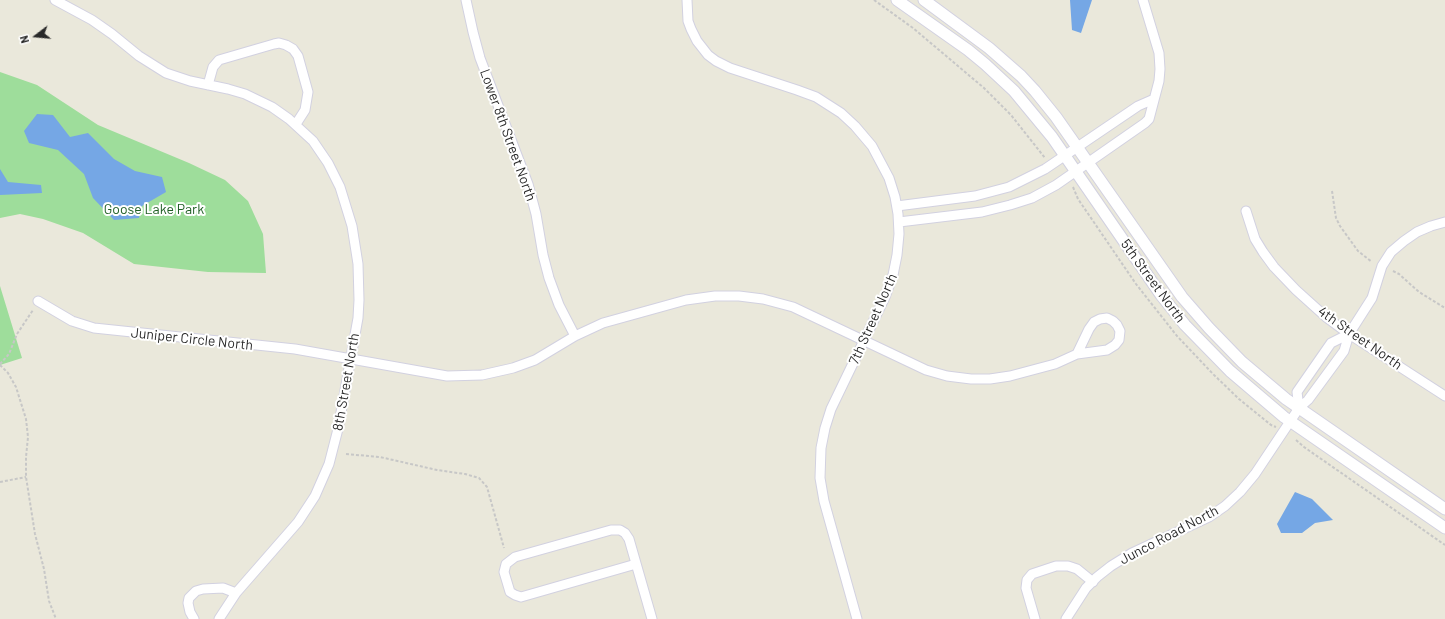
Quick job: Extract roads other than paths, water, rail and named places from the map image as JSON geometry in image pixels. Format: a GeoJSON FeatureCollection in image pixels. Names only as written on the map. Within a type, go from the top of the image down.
{"type":"FeatureCollection","features":[{"type":"Feature","properties":{"kind":"street","name":"8th Street North"},"geometry":{"type":"LineString","coordinates":[[55,0],[92,20],[155,67],[177,77],[236,90],[253,97],[281,113],[296,124],[313,141],[332,170],[343,195],[352,226],[358,264],[358,318],[334,446],[329,464],[320,487],[308,509],[292,530],[236,593],[219,619]]}},
{"type":"Feature","properties":{"kind":"street","name":"Lower 8th Street North"},"geometry":{"type":"LineString","coordinates":[[466,0],[472,32],[482,65],[528,184],[536,214],[543,255],[549,278],[561,308],[575,336]]}},
{"type":"Feature","properties":{"kind":"street","name":"7th Street North"},"geometry":{"type":"LineString","coordinates":[[687,0],[688,21],[692,33],[702,48],[716,62],[816,97],[841,113],[868,141],[881,162],[891,183],[897,206],[899,222],[898,255],[892,281],[828,416],[822,440],[820,463],[821,485],[824,501],[857,619]]}},
{"type":"Feature","properties":{"kind":"street","name":"5th Street North"},"geometry":{"type":"LineString","coordinates":[[897,0],[968,50],[1014,91],[1041,122],[1157,289],[1185,325],[1230,371],[1268,405],[1445,528]]}},
{"type":"Feature","properties":{"kind":"street","name":"5th Street North"},"geometry":{"type":"LineString","coordinates":[[924,0],[971,34],[1021,76],[1047,105],[1168,278],[1194,312],[1242,362],[1299,408],[1445,509]]}},
{"type":"Feature","properties":{"kind":"street"},"geometry":{"type":"LineString","coordinates":[[899,222],[982,212],[1010,205],[1043,192],[1076,172],[1149,119],[1159,81],[1160,64],[1157,48],[1143,0]]}},
{"type":"Feature","properties":{"kind":"street"},"geometry":{"type":"LineString","coordinates":[[208,84],[213,67],[219,60],[274,44],[286,45],[293,49],[298,56],[308,92],[305,110],[296,124]]}},
{"type":"Feature","properties":{"kind":"street"},"geometry":{"type":"LineString","coordinates":[[897,206],[971,196],[1009,187],[1030,178],[1078,148],[1138,106],[1154,99]]}},
{"type":"Feature","properties":{"kind":"street","name":"4th Street North"},"geometry":{"type":"LineString","coordinates":[[1246,211],[1255,239],[1274,267],[1321,312],[1349,334],[1445,396]]}},
{"type":"Feature","properties":{"kind":"street","name":"Junco Road North"},"geometry":{"type":"LineString","coordinates":[[1066,619],[1079,598],[1106,570],[1122,559],[1198,523],[1225,506],[1240,492],[1299,408],[1308,400],[1344,351],[1349,334],[1372,298],[1382,266],[1391,252],[1417,232],[1445,222]]}},
{"type":"Feature","properties":{"kind":"street","name":"Juniper Circle North"},"geometry":{"type":"LineString","coordinates":[[38,301],[72,321],[94,328],[288,349],[438,375],[457,376],[482,375],[513,368],[528,363],[575,336],[611,320],[674,303],[704,297],[733,296],[763,299],[793,307],[926,370],[947,376],[971,379],[997,378],[1017,375],[1055,364],[1077,354],[1104,351],[1112,348],[1120,338],[1120,331],[1117,325],[1107,318],[1102,318],[1094,322],[1088,329],[1077,354]]}},
{"type":"Feature","properties":{"kind":"street"},"geometry":{"type":"LineString","coordinates":[[1299,408],[1297,392],[1331,343],[1349,334]]}},
{"type":"Feature","properties":{"kind":"street"},"geometry":{"type":"LineString","coordinates":[[636,564],[521,597],[510,592],[504,574],[505,566],[514,558],[612,529],[622,531],[628,537],[636,564],[652,619]]}},
{"type":"Feature","properties":{"kind":"street"},"geometry":{"type":"LineString","coordinates":[[1035,619],[1026,588],[1027,580],[1032,574],[1056,566],[1068,566],[1077,569],[1093,582]]}},
{"type":"Feature","properties":{"kind":"street"},"geometry":{"type":"LineString","coordinates":[[194,619],[190,612],[188,603],[196,591],[223,588],[236,593]]}},
{"type":"Feature","properties":{"kind":"water"},"geometry":{"type":"Polygon","coordinates":[[[1070,0],[1092,0],[1081,33],[1072,30],[1070,0]]]}},
{"type":"Feature","properties":{"kind":"water"},"geometry":{"type":"Polygon","coordinates":[[[37,114],[53,115],[70,137],[88,133],[114,159],[135,171],[162,177],[166,192],[142,206],[139,218],[114,220],[93,198],[84,174],[58,150],[29,143],[24,131],[37,114]]]}},
{"type":"Feature","properties":{"kind":"water"},"geometry":{"type":"Polygon","coordinates":[[[0,169],[8,182],[41,185],[42,193],[0,195],[0,169]]]}},
{"type":"Feature","properties":{"kind":"water"},"geometry":{"type":"Polygon","coordinates":[[[1295,492],[1312,499],[1333,520],[1315,523],[1302,533],[1281,533],[1277,524],[1295,492]]]}},
{"type":"Feature","properties":{"kind":"park label","name":"Goose Lake Park"},"geometry":{"type":"Point","coordinates":[154,209]}}]}
